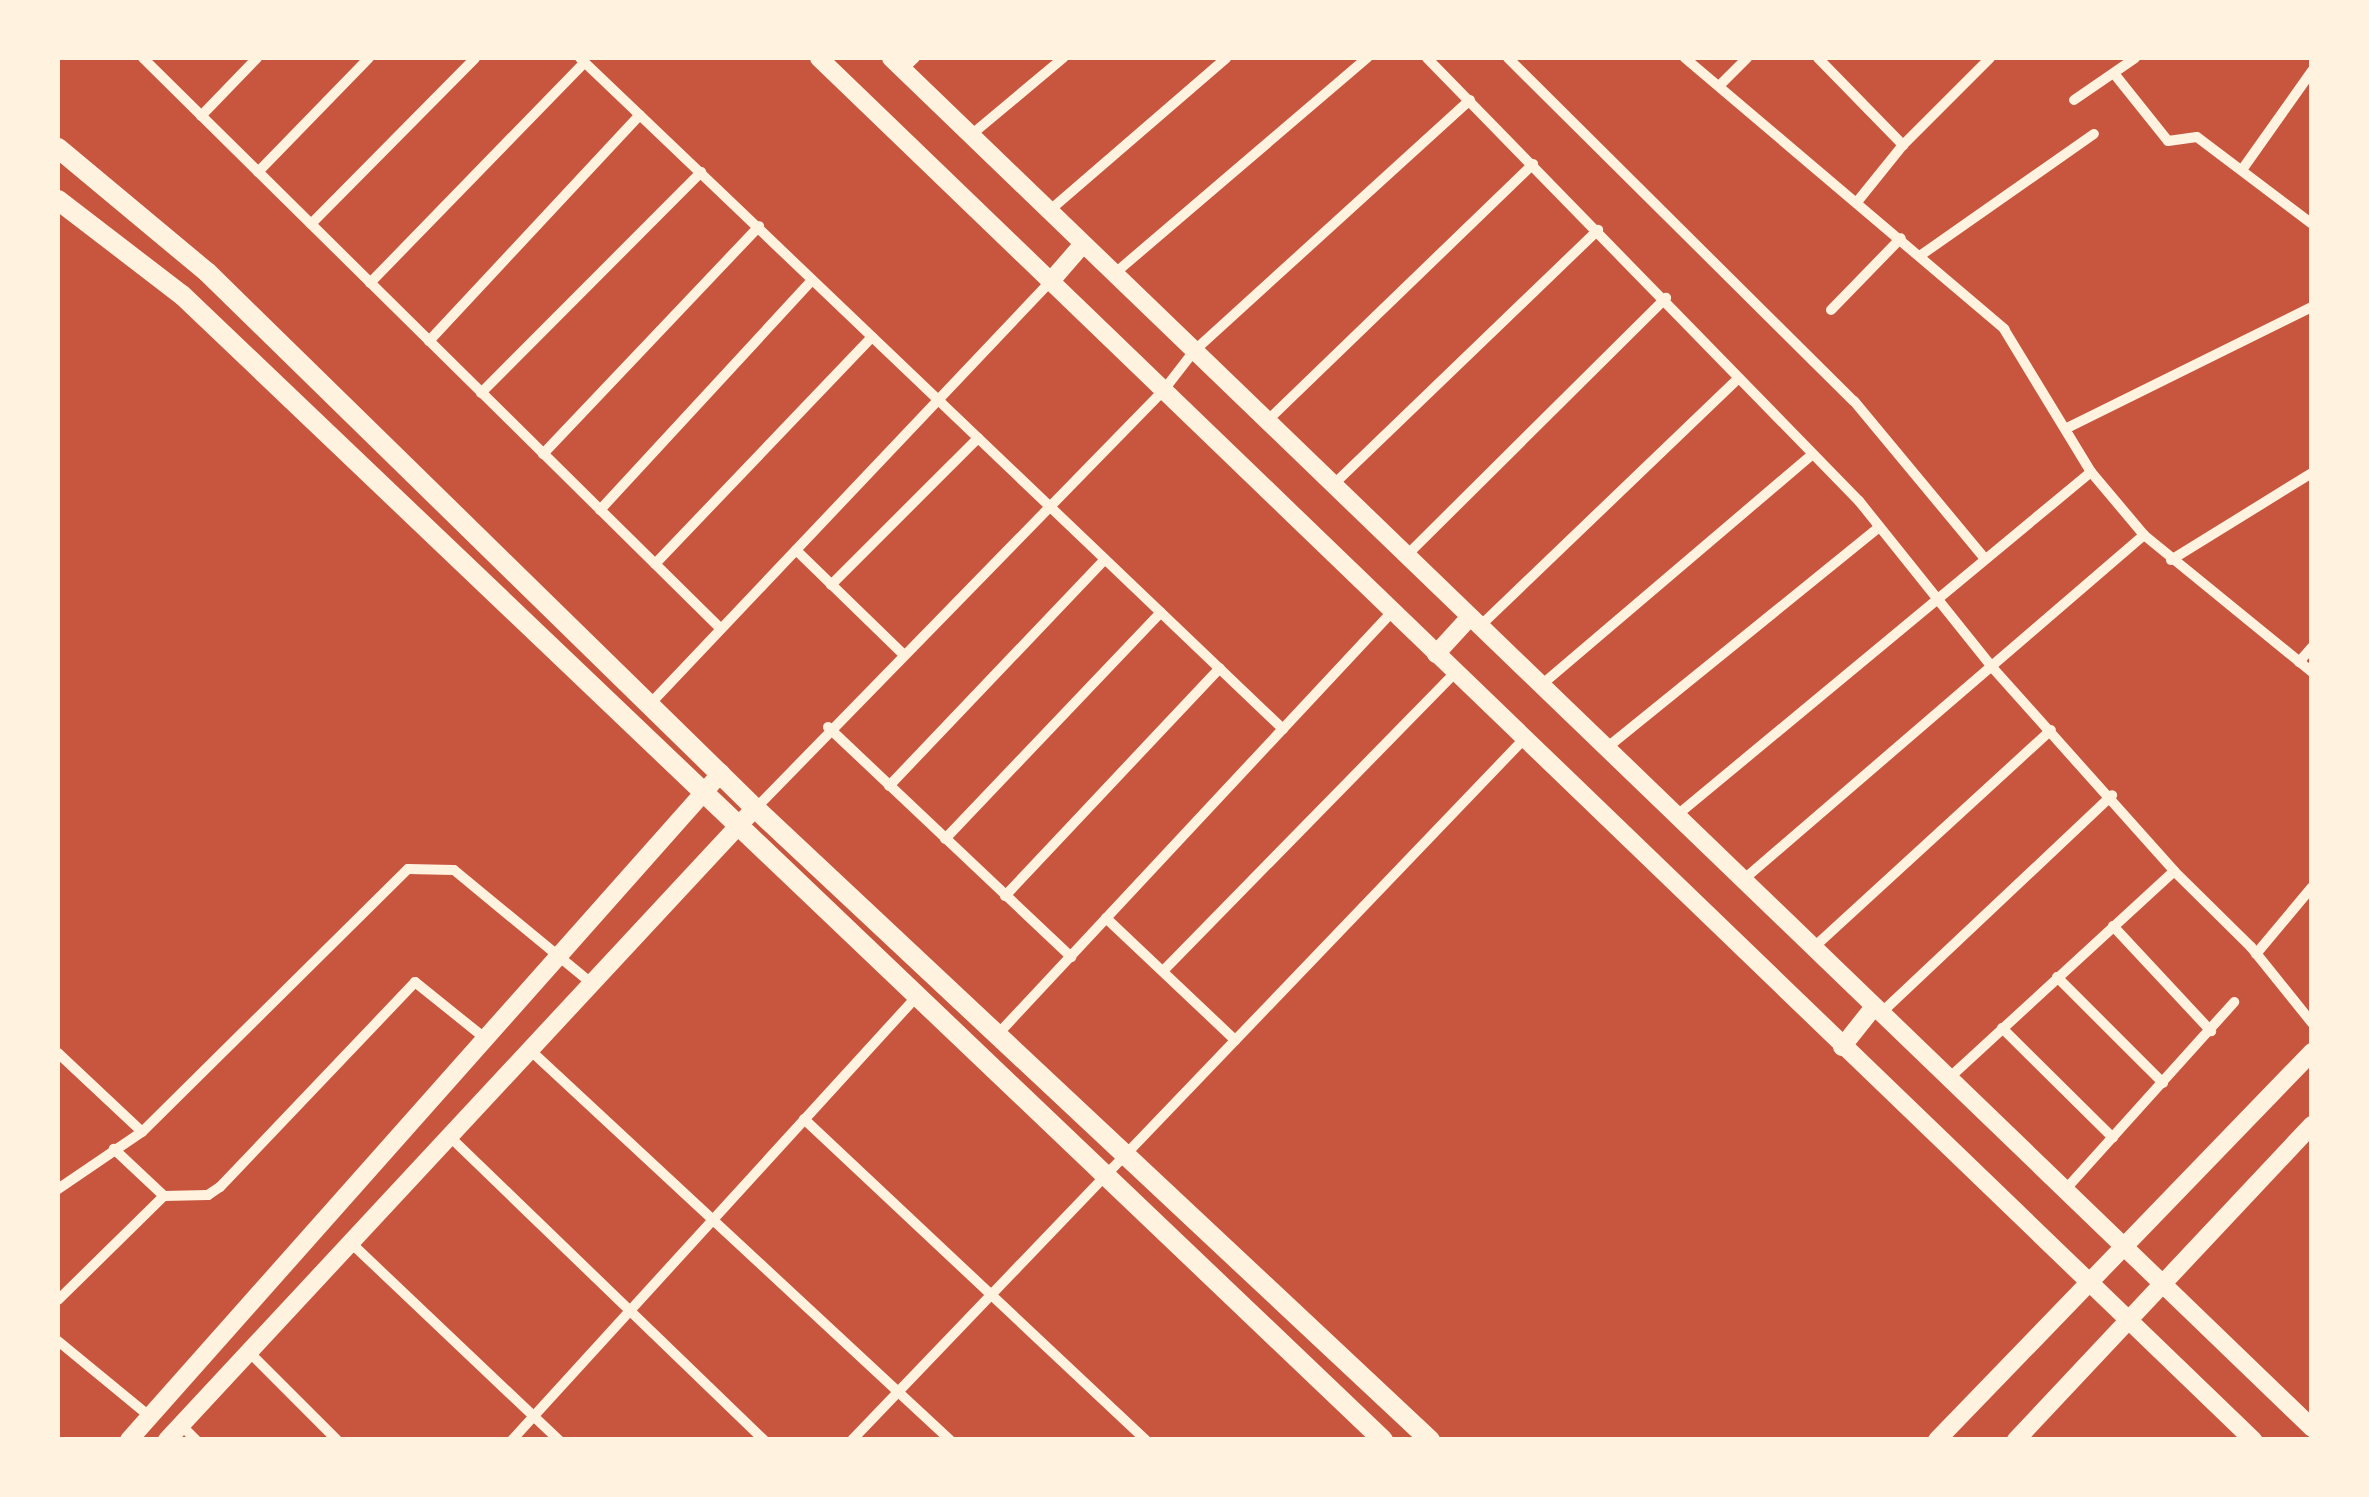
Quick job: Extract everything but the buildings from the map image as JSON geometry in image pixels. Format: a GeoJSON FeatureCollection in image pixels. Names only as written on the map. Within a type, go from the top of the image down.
{"type":"FeatureCollection","features":[{"type":"Feature","properties":{"kind":"main road"},"geometry":{"type":"LineString","coordinates":[[58,148],[207,272],[755,808],[1430,1440]]}},
{"type":"Feature","properties":{"kind":"main road"},"geometry":{"type":"LineString","coordinates":[[58,200],[182,295],[736,830],[919,994],[1383,1440]]}},
{"type":"Feature","properties":{"kind":"street"},"geometry":{"type":"LineString","coordinates":[[201,116],[257,58]]}},
{"type":"Feature","properties":{"kind":"street"},"geometry":{"type":"LineString","coordinates":[[258,172],[369,58]]}},
{"type":"Feature","properties":{"kind":"street"},"geometry":{"type":"LineString","coordinates":[[311,224],[475,58]]}},
{"type":"Feature","properties":{"kind":"street"},"geometry":{"type":"LineString","coordinates":[[819,58],[2253,1440]]}},
{"type":"Feature","properties":{"kind":"street"},"geometry":{"type":"LineString","coordinates":[[971,135],[1063,58]]}},
{"type":"Feature","properties":{"kind":"street"},"geometry":{"type":"LineString","coordinates":[[1050,211],[1226,58]]}},
{"type":"Feature","properties":{"kind":"street"},"geometry":{"type":"LineString","coordinates":[[1114,274],[1368,58]]}},
{"type":"Feature","properties":{"kind":"street"},"geometry":{"type":"LineString","coordinates":[[1428,58],[1666,298],[1879,527],[1990,666],[2112,796],[2174,871],[2256,954],[2312,1023]]}},
{"type":"Feature","properties":{"kind":"street"},"geometry":{"type":"LineString","coordinates":[[1508,58],[1854,401],[1985,559]]}},
{"type":"Feature","properties":{"kind":"street"},"geometry":{"type":"LineString","coordinates":[[1685,58],[1921,255],[2004,330],[2091,472],[2144,536],[2312,672]]}},
{"type":"Feature","properties":{"kind":"street"},"geometry":{"type":"LineString","coordinates":[[1719,86],[1747,58]]}},
{"type":"Feature","properties":{"kind":"street"},"geometry":{"type":"LineString","coordinates":[[1818,58],[1903,145]]}},
{"type":"Feature","properties":{"kind":"street"},"geometry":{"type":"LineString","coordinates":[[1858,202],[1903,145],[1990,58]]}},
{"type":"Feature","properties":{"kind":"street"},"geometry":{"type":"LineString","coordinates":[[2074,100],[2116,76],[2135,58]]}},
{"type":"Feature","properties":{"kind":"street"},"geometry":{"type":"LineString","coordinates":[[146,59],[721,629]]}},
{"type":"Feature","properties":{"kind":"street"},"geometry":{"type":"LineString","coordinates":[[370,282],[582,60],[1283,729]]}},
{"type":"Feature","properties":{"kind":"street"},"geometry":{"type":"LineString","coordinates":[[903,61],[971,135],[1082,244],[2312,1428]]}},
{"type":"Feature","properties":{"kind":"street"},"geometry":{"type":"LineString","coordinates":[[2244,167],[2312,71]]}},
{"type":"Feature","properties":{"kind":"street"},"geometry":{"type":"LineString","coordinates":[[2116,76],[2168,141],[2197,137],[2244,167],[2312,224]]}},
{"type":"Feature","properties":{"kind":"street"},"geometry":{"type":"LineString","coordinates":[[167,1440],[446,1134],[530,1050],[828,727],[1163,391],[1194,351],[1470,100]]}},
{"type":"Feature","properties":{"kind":"street"},"geometry":{"type":"LineString","coordinates":[[428,340],[640,115]]}},
{"type":"Feature","properties":{"kind":"street"},"geometry":{"type":"LineString","coordinates":[[1921,255],[2094,134]]}},
{"type":"Feature","properties":{"kind":"street"},"geometry":{"type":"LineString","coordinates":[[1266,422],[1533,164]]}},
{"type":"Feature","properties":{"kind":"street"},"geometry":{"type":"LineString","coordinates":[[482,393],[701,172]]}},
{"type":"Feature","properties":{"kind":"street"},"geometry":{"type":"LineString","coordinates":[[543,454],[758,226]]}},
{"type":"Feature","properties":{"kind":"street"},"geometry":{"type":"LineString","coordinates":[[1332,486],[1598,230]]}},
{"type":"Feature","properties":{"kind":"street"},"geometry":{"type":"LineString","coordinates":[[1831,310],[1901,238]]}},
{"type":"Feature","properties":{"kind":"street"},"geometry":{"type":"LineString","coordinates":[[651,703],[942,400],[1082,244]]}},
{"type":"Feature","properties":{"kind":"street"},"geometry":{"type":"LineString","coordinates":[[600,510],[812,280]]}},
{"type":"Feature","properties":{"kind":"street"},"geometry":{"type":"LineString","coordinates":[[1406,557],[1666,298]]}},
{"type":"Feature","properties":{"kind":"street"},"geometry":{"type":"LineString","coordinates":[[2067,428],[2312,307]]}},
{"type":"Feature","properties":{"kind":"street"},"geometry":{"type":"LineString","coordinates":[[655,564],[872,337]]}},
{"type":"Feature","properties":{"kind":"street"},"geometry":{"type":"LineString","coordinates":[[1436,654],[1740,378]]}},
{"type":"Feature","properties":{"kind":"street"},"geometry":{"type":"LineString","coordinates":[[831,584],[978,438]]}},
{"type":"Feature","properties":{"kind":"street"},"geometry":{"type":"LineString","coordinates":[[1539,687],[1812,456]]}},
{"type":"Feature","properties":{"kind":"street"},"geometry":{"type":"LineString","coordinates":[[1674,817],[2091,472]]}},
{"type":"Feature","properties":{"kind":"street"},"geometry":{"type":"LineString","coordinates":[[2171,560],[2312,473]]}},
{"type":"Feature","properties":{"kind":"street"},"geometry":{"type":"LineString","coordinates":[[1604,750],[1879,527]]}},
{"type":"Feature","properties":{"kind":"street"},"geometry":{"type":"LineString","coordinates":[[1742,882],[2144,536]]}},
{"type":"Feature","properties":{"kind":"street"},"geometry":{"type":"LineString","coordinates":[[796,550],[902,653]]}},
{"type":"Feature","properties":{"kind":"street"},"geometry":{"type":"LineString","coordinates":[[889,786],[1105,559]]}},
{"type":"Feature","properties":{"kind":"street"},"geometry":{"type":"LineString","coordinates":[[945,839],[1161,612]]}},
{"type":"Feature","properties":{"kind":"street"},"geometry":{"type":"LineString","coordinates":[[998,1034],[1392,612]]}},
{"type":"Feature","properties":{"kind":"street"},"geometry":{"type":"LineString","coordinates":[[2299,662],[2312,647]]}},
{"type":"Feature","properties":{"kind":"street"},"geometry":{"type":"LineString","coordinates":[[1005,896],[1220,668]]}},
{"type":"Feature","properties":{"kind":"street"},"geometry":{"type":"LineString","coordinates":[[1164,970],[1456,673]]}},
{"type":"Feature","properties":{"kind":"street"},"geometry":{"type":"LineString","coordinates":[[828,727],[1071,957]]}},
{"type":"Feature","properties":{"kind":"street"},"geometry":{"type":"LineString","coordinates":[[1812,949],[2051,730]]}},
{"type":"Feature","properties":{"kind":"street"},"geometry":{"type":"LineString","coordinates":[[852,1440],[1523,740]]}},
{"type":"Feature","properties":{"kind":"street"},"geometry":{"type":"LineString","coordinates":[[129,1440],[721,774]]}},
{"type":"Feature","properties":{"kind":"street"},"geometry":{"type":"LineString","coordinates":[[1842,1046],[2112,796]]}},
{"type":"Feature","properties":{"kind":"street"},"geometry":{"type":"LineString","coordinates":[[58,1189],[142,1132],[408,869],[454,870],[592,983]]}},
{"type":"Feature","properties":{"kind":"street"},"geometry":{"type":"LineString","coordinates":[[1948,1079],[2174,871]]}},
{"type":"Feature","properties":{"kind":"street"},"geometry":{"type":"LineString","coordinates":[[2256,954],[2312,887]]}},
{"type":"Feature","properties":{"kind":"street"},"geometry":{"type":"LineString","coordinates":[[1106,918],[1235,1040]]}},
{"type":"Feature","properties":{"kind":"street"},"geometry":{"type":"LineString","coordinates":[[2114,926],[2211,1031]]}},
{"type":"Feature","properties":{"kind":"street"},"geometry":{"type":"LineString","coordinates":[[2057,978],[2164,1083]]}},
{"type":"Feature","properties":{"kind":"street"},"geometry":{"type":"LineString","coordinates":[[58,1300],[164,1196],[208,1195],[220,1187],[415,982],[486,1040]]}},
{"type":"Feature","properties":{"kind":"street"},"geometry":{"type":"LineString","coordinates":[[512,1440],[630,1316],[712,1218],[919,994]]}},
{"type":"Feature","properties":{"kind":"street"},"geometry":{"type":"LineString","coordinates":[[2064,1191],[2234,1002]]}},
{"type":"Feature","properties":{"kind":"street"},"geometry":{"type":"LineString","coordinates":[[2002,1028],[2112,1138]]}},
{"type":"Feature","properties":{"kind":"street"},"geometry":{"type":"LineString","coordinates":[[530,1050],[950,1440]]}},
{"type":"Feature","properties":{"kind":"street"},"geometry":{"type":"LineString","coordinates":[[1937,1440],[2312,1052]]}},
{"type":"Feature","properties":{"kind":"street"},"geometry":{"type":"LineString","coordinates":[[58,1053],[142,1132]]}},
{"type":"Feature","properties":{"kind":"street"},"geometry":{"type":"LineString","coordinates":[[804,1119],[1146,1440]]}},
{"type":"Feature","properties":{"kind":"street"},"geometry":{"type":"LineString","coordinates":[[2016,1440],[2130,1323],[2312,1124]]}},
{"type":"Feature","properties":{"kind":"street"},"geometry":{"type":"LineString","coordinates":[[446,1134],[630,1316],[764,1440]]}},
{"type":"Feature","properties":{"kind":"street"},"geometry":{"type":"LineString","coordinates":[[114,1149],[164,1196]]}},
{"type":"Feature","properties":{"kind":"street"},"geometry":{"type":"LineString","coordinates":[[350,1242],[559,1440]]}},
{"type":"Feature","properties":{"kind":"street"},"geometry":{"type":"LineString","coordinates":[[58,1341],[148,1415]]}},
{"type":"Feature","properties":{"kind":"street"},"geometry":{"type":"LineString","coordinates":[[248,1351],[337,1440]]}},
{"type":"Feature","properties":{"kind":"street"},"geometry":{"type":"LineString","coordinates":[[180,1424],[196,1440]]}}]}
